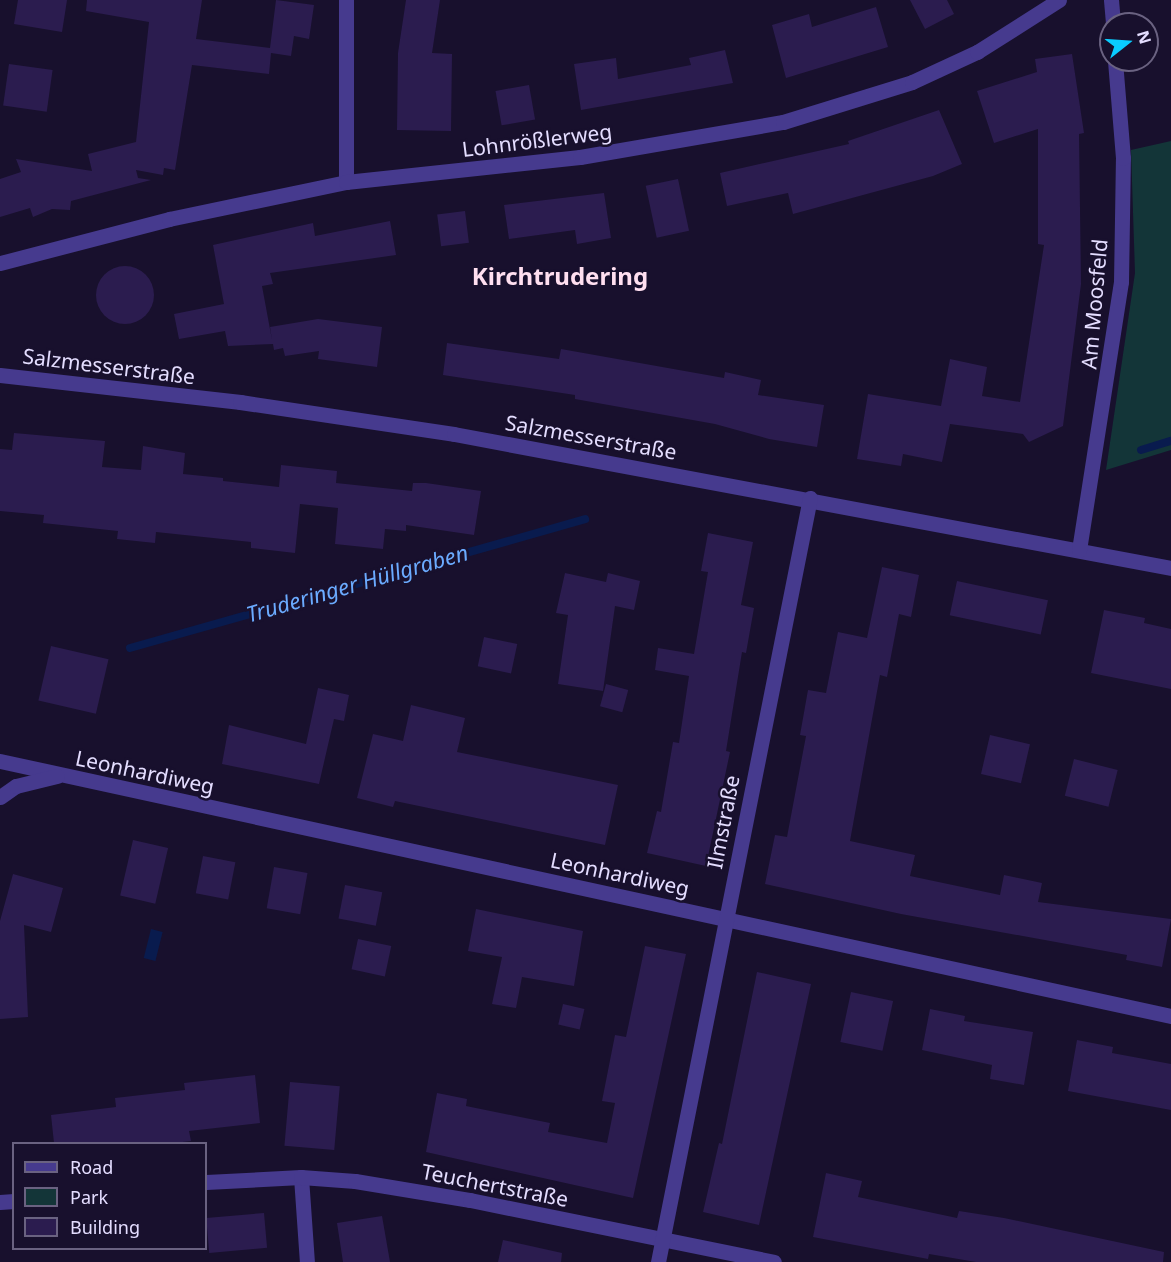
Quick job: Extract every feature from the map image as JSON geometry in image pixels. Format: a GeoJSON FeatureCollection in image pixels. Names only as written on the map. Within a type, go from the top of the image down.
{"type":"FeatureCollection","features":[{"type":"Feature","properties":{"kind":"street"},"geometry":{"type":"LineString","coordinates":[[346,0],[346,182]]}},
{"type":"Feature","properties":{"kind":"street","name":"Lohnrößlerweg"},"geometry":{"type":"LineString","coordinates":[[0,263],[169,219],[346,182],[580,157],[783,122],[912,82],[977,52],[1059,0]]}},
{"type":"Feature","properties":{"kind":"street","name":"Am Moosfeld"},"geometry":{"type":"LineString","coordinates":[[1079,550],[1121,282],[1123,158],[1116,72]]}},
{"type":"Feature","properties":{"kind":"street","name":"Salzmesserstraße"},"geometry":{"type":"LineString","coordinates":[[0,375],[240,402],[454,434],[810,498],[1171,568]]}},
{"type":"Feature","properties":{"kind":"street","name":"Ilmstraße"},"geometry":{"type":"LineString","coordinates":[[658,1262],[810,498]]}},
{"type":"Feature","properties":{"kind":"street","name":"Leonhardiweg"},"geometry":{"type":"LineString","coordinates":[[0,761],[1171,1016]]}},
{"type":"Feature","properties":{"kind":"street","name":"Leonhardiweg"},"geometry":{"type":"LineString","coordinates":[[0,797],[16,786],[60,775]]}},
{"type":"Feature","properties":{"kind":"street"},"geometry":{"type":"LineString","coordinates":[[301,1177],[307,1262]]}},
{"type":"Feature","properties":{"kind":"street","name":"Teuchertstraße"},"geometry":{"type":"LineString","coordinates":[[207,1182],[301,1177],[355,1181],[470,1200],[774,1262]]}},
{"type":"Feature","properties":{"kind":"green space"},"geometry":{"type":"Polygon","coordinates":[[[1171,141],[1171,450],[1106,470],[1135,273],[1131,150],[1171,141]]]}},
{"type":"Feature","properties":{"kind":"water"},"geometry":{"type":"Polygon","coordinates":[[[151,929],[163,932],[155,961],[144,958],[151,929]]]}},
{"type":"Feature","properties":{"kind":"building"},"geometry":{"type":"Polygon","coordinates":[[[18,0],[67,0],[62,32],[14,24],[18,0]]]}},
{"type":"Feature","properties":{"kind":"building"},"geometry":{"type":"Polygon","coordinates":[[[87,0],[202,0],[196,39],[270,48],[276,0],[314,5],[309,39],[294,36],[291,56],[271,53],[269,74],[192,65],[175,170],[164,168],[163,175],[136,170],[138,178],[151,180],[71,201],[70,210],[52,209],[33,217],[30,208],[0,217],[0,179],[21,172],[16,159],[92,171],[88,154],[136,142],[149,22],[86,11],[87,0]]]}},
{"type":"Feature","properties":{"kind":"building"},"geometry":{"type":"Polygon","coordinates":[[[406,0],[440,0],[432,53],[452,54],[451,131],[397,130],[398,53],[406,0]]]}},
{"type":"Feature","properties":{"kind":"building"},"geometry":{"type":"Polygon","coordinates":[[[910,0],[947,0],[954,14],[925,29],[910,0]]]}},
{"type":"Feature","properties":{"kind":"building"},"geometry":{"type":"Polygon","coordinates":[[[876,7],[888,47],[786,78],[772,25],[809,14],[812,27],[876,7]]]}},
{"type":"Feature","properties":{"kind":"building"},"geometry":{"type":"Polygon","coordinates":[[[725,50],[733,83],[581,110],[574,64],[616,58],[618,79],[691,65],[689,58],[725,50]]]}},
{"type":"Feature","properties":{"kind":"building"},"geometry":{"type":"Polygon","coordinates":[[[1072,54],[1084,133],[1079,134],[1081,284],[1063,426],[1029,442],[1023,434],[950,424],[942,462],[903,454],[901,466],[857,459],[868,394],[941,406],[950,359],[987,367],[982,396],[1020,402],[1044,245],[1038,244],[1038,129],[994,143],[977,91],[1037,72],[1035,59],[1072,54]]]}},
{"type":"Feature","properties":{"kind":"building"},"geometry":{"type":"Polygon","coordinates":[[[9,64],[53,70],[47,112],[3,106],[9,64]]]}},
{"type":"Feature","properties":{"kind":"building"},"geometry":{"type":"Polygon","coordinates":[[[529,85],[535,119],[502,125],[496,91],[529,85]]]}},
{"type":"Feature","properties":{"kind":"building"},"geometry":{"type":"Polygon","coordinates":[[[939,110],[962,164],[933,176],[793,214],[788,193],[727,206],[720,173],[849,144],[848,141],[939,110]]]}},
{"type":"Feature","properties":{"kind":"building"},"geometry":{"type":"Polygon","coordinates":[[[678,179],[689,231],[657,238],[646,186],[678,179]]]}},
{"type":"Feature","properties":{"kind":"building"},"geometry":{"type":"Polygon","coordinates":[[[604,193],[611,238],[577,244],[575,230],[509,239],[504,205],[604,193]]]}},
{"type":"Feature","properties":{"kind":"building"},"geometry":{"type":"Polygon","coordinates":[[[465,211],[469,243],[441,246],[437,214],[465,211]]]}},
{"type":"Feature","properties":{"kind":"building"},"geometry":{"type":"Polygon","coordinates":[[[390,221],[396,255],[270,273],[273,284],[262,286],[272,340],[270,327],[318,319],[382,327],[377,367],[318,359],[319,351],[285,356],[283,348],[274,350],[273,344],[228,346],[225,331],[179,339],[174,314],[224,304],[213,245],[313,223],[315,236],[390,221]]]}},
{"type":"Feature","properties":{"kind":"building"},"geometry":{"type":"Polygon","coordinates":[[[119,266],[131,266],[146,274],[154,289],[154,301],[146,316],[131,324],[119,324],[104,316],[96,301],[96,289],[104,274],[119,266]]]}},
{"type":"Feature","properties":{"kind":"building"},"geometry":{"type":"Polygon","coordinates":[[[447,343],[559,359],[561,349],[724,378],[725,372],[761,380],[758,395],[824,405],[817,447],[769,439],[715,424],[575,399],[575,395],[443,375],[447,343]]]}},
{"type":"Feature","properties":{"kind":"building"},"geometry":{"type":"Polygon","coordinates":[[[14,433],[105,441],[102,467],[141,470],[143,446],[185,453],[183,474],[223,478],[223,481],[279,487],[281,465],[337,471],[336,483],[412,491],[413,483],[426,483],[481,491],[474,535],[406,525],[406,531],[385,529],[383,549],[335,544],[338,508],[300,504],[295,553],[251,548],[251,542],[156,532],[155,543],[117,539],[118,531],[43,523],[44,515],[0,511],[0,449],[12,450],[14,433]]]}},
{"type":"Feature","properties":{"kind":"building"},"geometry":{"type":"Polygon","coordinates":[[[708,533],[753,542],[741,605],[754,608],[746,653],[742,652],[726,751],[730,752],[706,866],[647,853],[657,811],[661,812],[673,742],[679,743],[689,676],[655,670],[658,648],[694,654],[708,572],[701,571],[708,533]]]}},
{"type":"Feature","properties":{"kind":"building"},"geometry":{"type":"Polygon","coordinates":[[[882,567],[919,575],[911,617],[899,614],[887,677],[880,675],[850,841],[915,855],[910,876],[1000,895],[1004,875],[1042,883],[1038,902],[1171,919],[1162,967],[1126,960],[1127,955],[901,914],[765,884],[775,835],[787,837],[806,736],[800,735],[808,690],[826,693],[838,632],[867,638],[882,567]]]}},
{"type":"Feature","properties":{"kind":"building"},"geometry":{"type":"Polygon","coordinates":[[[565,573],[606,582],[608,573],[640,581],[634,610],[615,606],[603,691],[558,684],[568,615],[556,613],[565,573]]]}},
{"type":"Feature","properties":{"kind":"building"},"geometry":{"type":"Polygon","coordinates":[[[957,581],[1048,600],[1041,635],[950,615],[957,581]]]}},
{"type":"Feature","properties":{"kind":"building"},"geometry":{"type":"Polygon","coordinates":[[[1104,610],[1145,618],[1144,623],[1171,629],[1171,689],[1091,673],[1104,610]]]}},
{"type":"Feature","properties":{"kind":"building"},"geometry":{"type":"Polygon","coordinates":[[[484,637],[517,644],[511,673],[478,666],[484,637]]]}},
{"type":"Feature","properties":{"kind":"building"},"geometry":{"type":"Polygon","coordinates":[[[51,646],[108,659],[96,714],[38,701],[51,646]]]}},
{"type":"Feature","properties":{"kind":"building"},"geometry":{"type":"Polygon","coordinates":[[[606,684],[628,690],[622,712],[600,706],[606,684]]]}},
{"type":"Feature","properties":{"kind":"building"},"geometry":{"type":"Polygon","coordinates":[[[318,688],[349,695],[344,721],[334,719],[319,784],[222,764],[229,725],[306,744],[318,688]]]}},
{"type":"Feature","properties":{"kind":"building"},"geometry":{"type":"Polygon","coordinates":[[[411,705],[465,718],[457,752],[618,785],[605,845],[395,801],[393,807],[357,798],[373,734],[403,741],[411,705]]]}},
{"type":"Feature","properties":{"kind":"building"},"geometry":{"type":"Polygon","coordinates":[[[990,735],[1030,744],[1021,783],[981,774],[990,735]]]}},
{"type":"Feature","properties":{"kind":"building"},"geometry":{"type":"Polygon","coordinates":[[[1074,759],[1118,770],[1108,807],[1065,796],[1074,759]]]}},
{"type":"Feature","properties":{"kind":"building"},"geometry":{"type":"Polygon","coordinates":[[[133,840],[168,848],[155,904],[120,896],[133,840]]]}},
{"type":"Feature","properties":{"kind":"building"},"geometry":{"type":"Polygon","coordinates":[[[203,856],[235,862],[228,900],[196,893],[203,856]]]}},
{"type":"Feature","properties":{"kind":"building"},"geometry":{"type":"Polygon","coordinates":[[[274,867],[307,873],[300,914],[267,908],[274,867]]]}},
{"type":"Feature","properties":{"kind":"building"},"geometry":{"type":"Polygon","coordinates":[[[13,874],[63,888],[51,932],[24,925],[28,1017],[0,1019],[0,921],[13,874]]]}},
{"type":"Feature","properties":{"kind":"building"},"geometry":{"type":"Polygon","coordinates":[[[345,885],[382,892],[376,926],[339,918],[345,885]]]}},
{"type":"Feature","properties":{"kind":"building"},"geometry":{"type":"Polygon","coordinates":[[[476,909],[583,931],[574,986],[522,977],[516,1008],[492,1004],[502,957],[468,951],[476,909]]]}},
{"type":"Feature","properties":{"kind":"building"},"geometry":{"type":"Polygon","coordinates":[[[358,939],[391,946],[385,976],[352,969],[358,939]]]}},
{"type":"Feature","properties":{"kind":"building"},"geometry":{"type":"Polygon","coordinates":[[[645,946],[686,954],[633,1198],[426,1152],[437,1093],[467,1099],[466,1106],[550,1123],[548,1132],[607,1143],[615,1103],[602,1101],[615,1035],[626,1037],[645,946]]]}},
{"type":"Feature","properties":{"kind":"building"},"geometry":{"type":"Polygon","coordinates":[[[757,972],[811,984],[759,1225],[703,1212],[719,1143],[722,1144],[757,972]]]}},
{"type":"Feature","properties":{"kind":"building"},"geometry":{"type":"Polygon","coordinates":[[[851,992],[893,1001],[882,1051],[840,1042],[851,992]]]}},
{"type":"Feature","properties":{"kind":"building"},"geometry":{"type":"Polygon","coordinates":[[[563,1004],[584,1009],[580,1029],[558,1024],[563,1004]]]}},
{"type":"Feature","properties":{"kind":"building"},"geometry":{"type":"Polygon","coordinates":[[[930,1009],[965,1016],[964,1021],[1033,1032],[1024,1085],[990,1079],[992,1065],[922,1050],[930,1009]]]}},
{"type":"Feature","properties":{"kind":"building"},"geometry":{"type":"Polygon","coordinates":[[[1077,1040],[1113,1047],[1112,1053],[1171,1064],[1171,1110],[1068,1091],[1077,1040]]]}},
{"type":"Feature","properties":{"kind":"building"},"geometry":{"type":"Polygon","coordinates":[[[255,1075],[260,1123],[189,1131],[191,1141],[182,1142],[54,1142],[51,1115],[116,1107],[115,1098],[185,1090],[184,1083],[255,1075]]]}},
{"type":"Feature","properties":{"kind":"building"},"geometry":{"type":"Polygon","coordinates":[[[290,1082],[340,1086],[334,1150],[284,1146],[290,1082]]]}},
{"type":"Feature","properties":{"kind":"building"},"geometry":{"type":"Polygon","coordinates":[[[826,1173],[862,1181],[858,1197],[957,1218],[959,1211],[1004,1218],[1164,1252],[1163,1262],[976,1262],[929,1254],[928,1259],[813,1237],[826,1173]]]}},
{"type":"Feature","properties":{"kind":"building"},"geometry":{"type":"Polygon","coordinates":[[[264,1213],[267,1248],[209,1253],[207,1218],[264,1213]]]}},
{"type":"Feature","properties":{"kind":"building"},"geometry":{"type":"Polygon","coordinates":[[[382,1216],[390,1262],[343,1262],[337,1223],[382,1216]]]}},
{"type":"Feature","properties":{"kind":"building"},"geometry":{"type":"Polygon","coordinates":[[[503,1240],[562,1253],[561,1262],[498,1262],[503,1240]]]}},
{"type":"Feature","properties":{"kind":"waterway","name":"Truderinger Hüllgraben"},"geometry":{"type":"LineString","coordinates":[[1141,450],[1171,441]]}},
{"type":"Feature","properties":{"kind":"waterway","name":"Truderinger Hüllgraben"},"geometry":{"type":"LineString","coordinates":[[130,648],[585,519]]}},
{"type":"Feature","properties":{"kind":"district","name":"Kirchtrudering"},"geometry":{"type":"Point","coordinates":[560,276]}}]}
